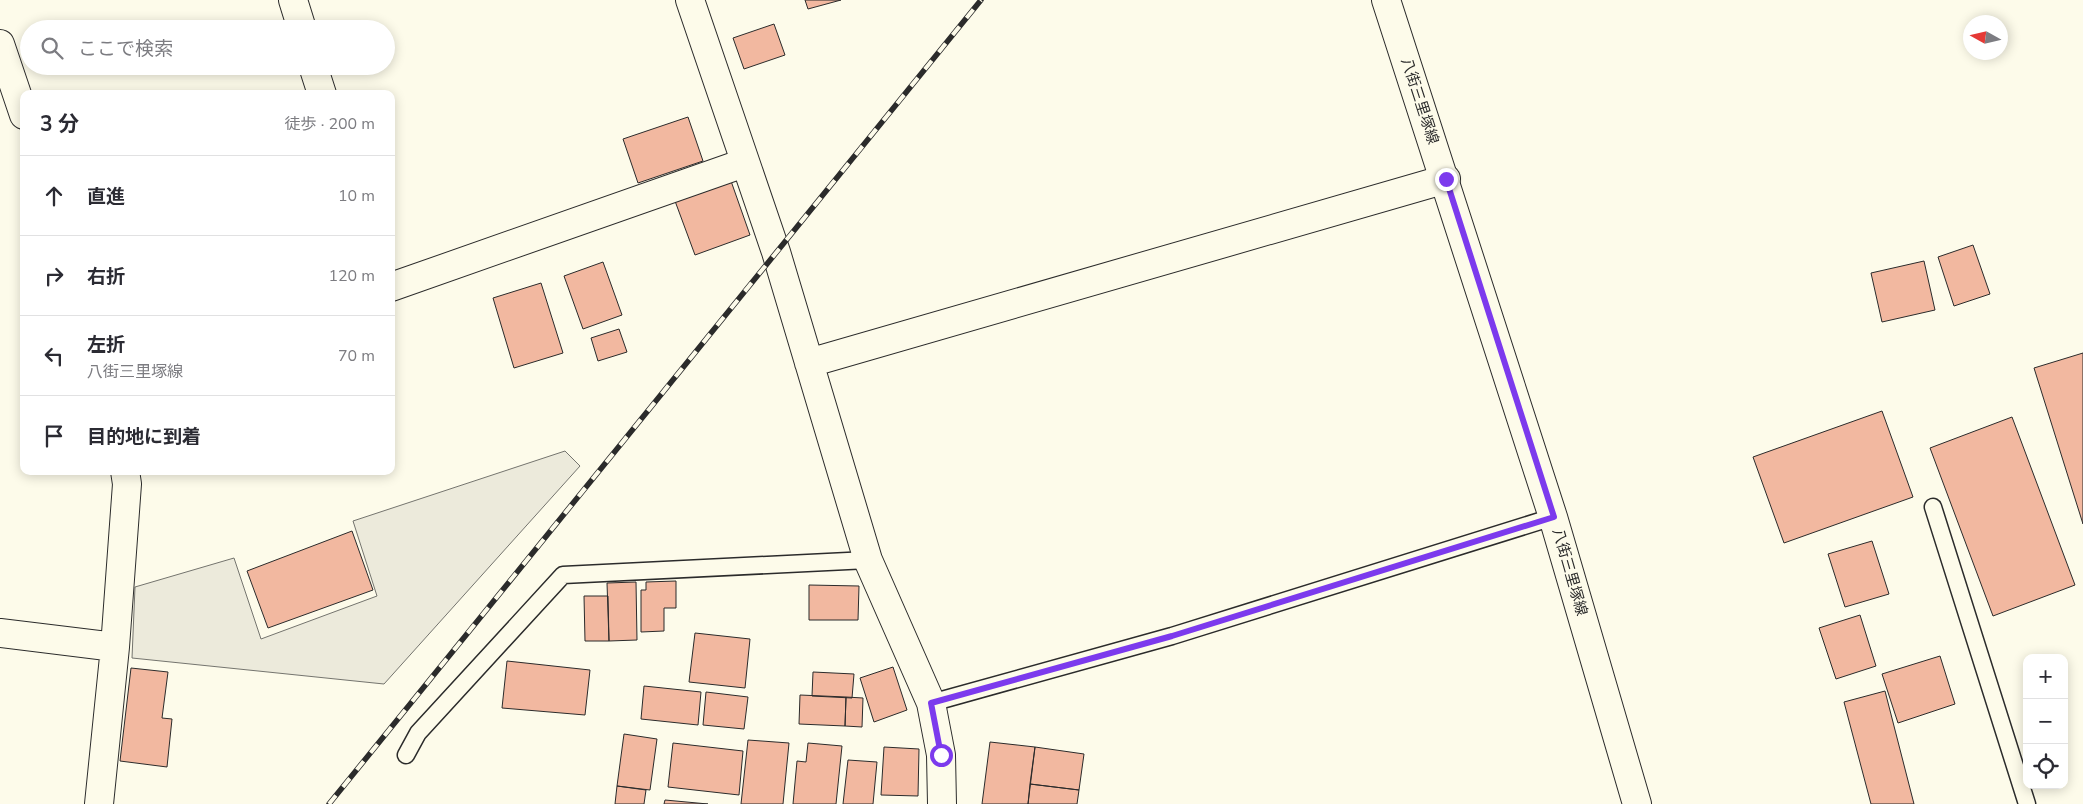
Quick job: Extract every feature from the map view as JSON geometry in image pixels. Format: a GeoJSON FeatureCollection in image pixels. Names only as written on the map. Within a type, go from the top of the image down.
{"type":"FeatureCollection","features":[{"type":"Feature","properties":{"kind":"street"},"geometry":{"type":"LineString","coordinates":[[293,0],[299,20]]}},
{"type":"Feature","properties":{"kind":"street"},"geometry":{"type":"LineString","coordinates":[[690,0],[744,163],[776,252],[868,560],[931,703],[941,755],[942,804]]}},
{"type":"Feature","properties":{"kind":"street","name":"八街三里塚線"},"geometry":{"type":"LineString","coordinates":[[1386,0],[1446,179],[1554,517],[1638,804]]}},
{"type":"Feature","properties":{"kind":"street"},"geometry":{"type":"LineString","coordinates":[[0,44],[20,103]]}},
{"type":"Feature","properties":{"kind":"street"},"geometry":{"type":"LineString","coordinates":[[316,75],[321,90]]}},
{"type":"Feature","properties":{"kind":"street"},"geometry":{"type":"LineString","coordinates":[[395,286],[744,163]]}},
{"type":"Feature","properties":{"kind":"street"},"geometry":{"type":"LineString","coordinates":[[810,363],[1446,179]]}},
{"type":"Feature","properties":{"kind":"street"},"geometry":{"type":"LineString","coordinates":[[99,804],[115,647],[127,484],[126,475]]}},
{"type":"Feature","properties":{"kind":"street"},"geometry":{"type":"LineString","coordinates":[[0,633],[115,647]]}},
{"type":"Feature","properties":{"kind":"lane"},"geometry":{"type":"LineString","coordinates":[[1933,507],[2027,804]]}},
{"type":"Feature","properties":{"kind":"lane"},"geometry":{"type":"LineString","coordinates":[[931,703],[1172,636],[1554,517]]}},
{"type":"Feature","properties":{"kind":"lane"},"geometry":{"type":"LineString","coordinates":[[406,755],[418,733],[563,575],[868,560]]}},
{"type":"Feature","properties":{"kind":"shaded area"},"geometry":{"type":"Polygon","coordinates":[[[565,451],[580,466],[384,684],[132,658],[135,587],[234,558],[261,639],[377,596],[353,521],[565,451]]]}},
{"type":"Feature","properties":{"kind":"building"},"geometry":{"type":"Polygon","coordinates":[[[805,0],[841,0],[808,9],[805,0]]]}},
{"type":"Feature","properties":{"kind":"building"},"geometry":{"type":"Polygon","coordinates":[[[774,24],[785,55],[744,69],[733,38],[774,24]]]}},
{"type":"Feature","properties":{"kind":"building"},"geometry":{"type":"Polygon","coordinates":[[[688,117],[703,161],[638,183],[623,139],[688,117]]]}},
{"type":"Feature","properties":{"kind":"building"},"geometry":{"type":"Polygon","coordinates":[[[731,181],[750,235],[695,255],[675,201],[731,181]]]}},
{"type":"Feature","properties":{"kind":"building"},"geometry":{"type":"Polygon","coordinates":[[[1973,245],[1990,294],[1954,306],[1938,257],[1973,245]]]}},
{"type":"Feature","properties":{"kind":"building"},"geometry":{"type":"Polygon","coordinates":[[[1924,261],[1935,310],[1882,322],[1871,273],[1924,261]]]}},
{"type":"Feature","properties":{"kind":"building"},"geometry":{"type":"Polygon","coordinates":[[[603,262],[622,315],[583,329],[564,276],[603,262]]]}},
{"type":"Feature","properties":{"kind":"building"},"geometry":{"type":"Polygon","coordinates":[[[541,283],[563,353],[514,368],[493,298],[541,283]]]}},
{"type":"Feature","properties":{"kind":"building"},"geometry":{"type":"Polygon","coordinates":[[[619,329],[627,352],[598,361],[591,338],[619,329]]]}},
{"type":"Feature","properties":{"kind":"building"},"geometry":{"type":"Polygon","coordinates":[[[2083,353],[2083,524],[2034,368],[2083,353]]]}},
{"type":"Feature","properties":{"kind":"building"},"geometry":{"type":"Polygon","coordinates":[[[1882,411],[1913,497],[1784,543],[1753,457],[1882,411]]]}},
{"type":"Feature","properties":{"kind":"building"},"geometry":{"type":"Polygon","coordinates":[[[2012,417],[2075,585],[1993,616],[1930,448],[2012,417]]]}},
{"type":"Feature","properties":{"kind":"building"},"geometry":{"type":"Polygon","coordinates":[[[352,531],[373,590],[268,628],[247,571],[352,531]]]}},
{"type":"Feature","properties":{"kind":"building"},"geometry":{"type":"Polygon","coordinates":[[[1872,541],[1889,594],[1845,607],[1828,554],[1872,541]]]}},
{"type":"Feature","properties":{"kind":"building"},"geometry":{"type":"Polygon","coordinates":[[[676,581],[676,608],[664,608],[664,631],[641,632],[641,590],[646,590],[646,582],[676,581]]]}},
{"type":"Feature","properties":{"kind":"building"},"geometry":{"type":"Polygon","coordinates":[[[636,582],[637,640],[609,641],[607,583],[636,582]]]}},
{"type":"Feature","properties":{"kind":"building"},"geometry":{"type":"Polygon","coordinates":[[[809,585],[859,586],[858,620],[809,620],[809,585]]]}},
{"type":"Feature","properties":{"kind":"building"},"geometry":{"type":"Polygon","coordinates":[[[584,596],[608,596],[609,641],[585,641],[584,596]]]}},
{"type":"Feature","properties":{"kind":"building"},"geometry":{"type":"Polygon","coordinates":[[[1860,615],[1876,666],[1836,679],[1819,628],[1860,615]]]}},
{"type":"Feature","properties":{"kind":"building"},"geometry":{"type":"Polygon","coordinates":[[[695,633],[750,639],[745,688],[689,682],[695,633]]]}},
{"type":"Feature","properties":{"kind":"building"},"geometry":{"type":"Polygon","coordinates":[[[1940,656],[1955,704],[1898,723],[1882,674],[1940,656]]]}},
{"type":"Feature","properties":{"kind":"building"},"geometry":{"type":"Polygon","coordinates":[[[507,661],[590,670],[585,715],[502,708],[507,661]]]}},
{"type":"Feature","properties":{"kind":"building"},"geometry":{"type":"Polygon","coordinates":[[[893,667],[907,710],[874,722],[860,678],[893,667]]]}},
{"type":"Feature","properties":{"kind":"building"},"geometry":{"type":"Polygon","coordinates":[[[131,668],[168,672],[162,718],[172,719],[167,767],[120,761],[131,668]]]}},
{"type":"Feature","properties":{"kind":"building"},"geometry":{"type":"Polygon","coordinates":[[[813,672],[854,674],[852,698],[812,696],[813,672]]]}},
{"type":"Feature","properties":{"kind":"building"},"geometry":{"type":"Polygon","coordinates":[[[644,686],[701,692],[698,725],[641,719],[644,686]]]}},
{"type":"Feature","properties":{"kind":"building"},"geometry":{"type":"Polygon","coordinates":[[[1885,691],[1914,804],[1871,804],[1844,702],[1885,691]]]}},
{"type":"Feature","properties":{"kind":"building"},"geometry":{"type":"Polygon","coordinates":[[[706,692],[748,697],[744,729],[703,725],[706,692]]]}},
{"type":"Feature","properties":{"kind":"building"},"geometry":{"type":"Polygon","coordinates":[[[800,695],[846,697],[845,726],[799,724],[800,695]]]}},
{"type":"Feature","properties":{"kind":"building"},"geometry":{"type":"Polygon","coordinates":[[[846,697],[863,698],[862,727],[845,726],[846,697]]]}},
{"type":"Feature","properties":{"kind":"building"},"geometry":{"type":"Polygon","coordinates":[[[624,734],[657,739],[650,790],[617,786],[624,734]]]}},
{"type":"Feature","properties":{"kind":"building"},"geometry":{"type":"Polygon","coordinates":[[[748,740],[789,743],[783,804],[741,804],[748,740]]]}},
{"type":"Feature","properties":{"kind":"building"},"geometry":{"type":"Polygon","coordinates":[[[990,742],[1035,747],[1028,804],[982,804],[990,742]]]}},
{"type":"Feature","properties":{"kind":"building"},"geometry":{"type":"Polygon","coordinates":[[[673,743],[743,751],[739,795],[668,787],[673,743]]]}},
{"type":"Feature","properties":{"kind":"building"},"geometry":{"type":"Polygon","coordinates":[[[808,743],[842,746],[836,804],[793,804],[797,761],[806,762],[808,743]]]}},
{"type":"Feature","properties":{"kind":"building"},"geometry":{"type":"Polygon","coordinates":[[[884,747],[919,749],[918,796],[881,795],[884,747]]]}},
{"type":"Feature","properties":{"kind":"building"},"geometry":{"type":"Polygon","coordinates":[[[1035,747],[1084,754],[1079,790],[1030,784],[1035,747]]]}},
{"type":"Feature","properties":{"kind":"building"},"geometry":{"type":"Polygon","coordinates":[[[848,760],[877,762],[873,804],[843,804],[848,760]]]}},
{"type":"Feature","properties":{"kind":"building"},"geometry":{"type":"Polygon","coordinates":[[[1030,784],[1079,790],[1077,804],[1028,804],[1030,784]]]}},
{"type":"Feature","properties":{"kind":"building"},"geometry":{"type":"Polygon","coordinates":[[[617,786],[646,790],[644,804],[615,804],[617,786]]]}},
{"type":"Feature","properties":{"kind":"building"},"geometry":{"type":"Polygon","coordinates":[[[665,800],[708,804],[664,804],[665,800]]]}},
{"type":"Feature","properties":{"kind":"railway"},"geometry":{"type":"LineString","coordinates":[[329,804],[981,0]]}},
{"type":"Feature","properties":{"kind":"route"},"geometry":{"type":"LineString","coordinates":[[941,755],[931,703],[1172,636],[1554,517],[1446,179]]}}]}
